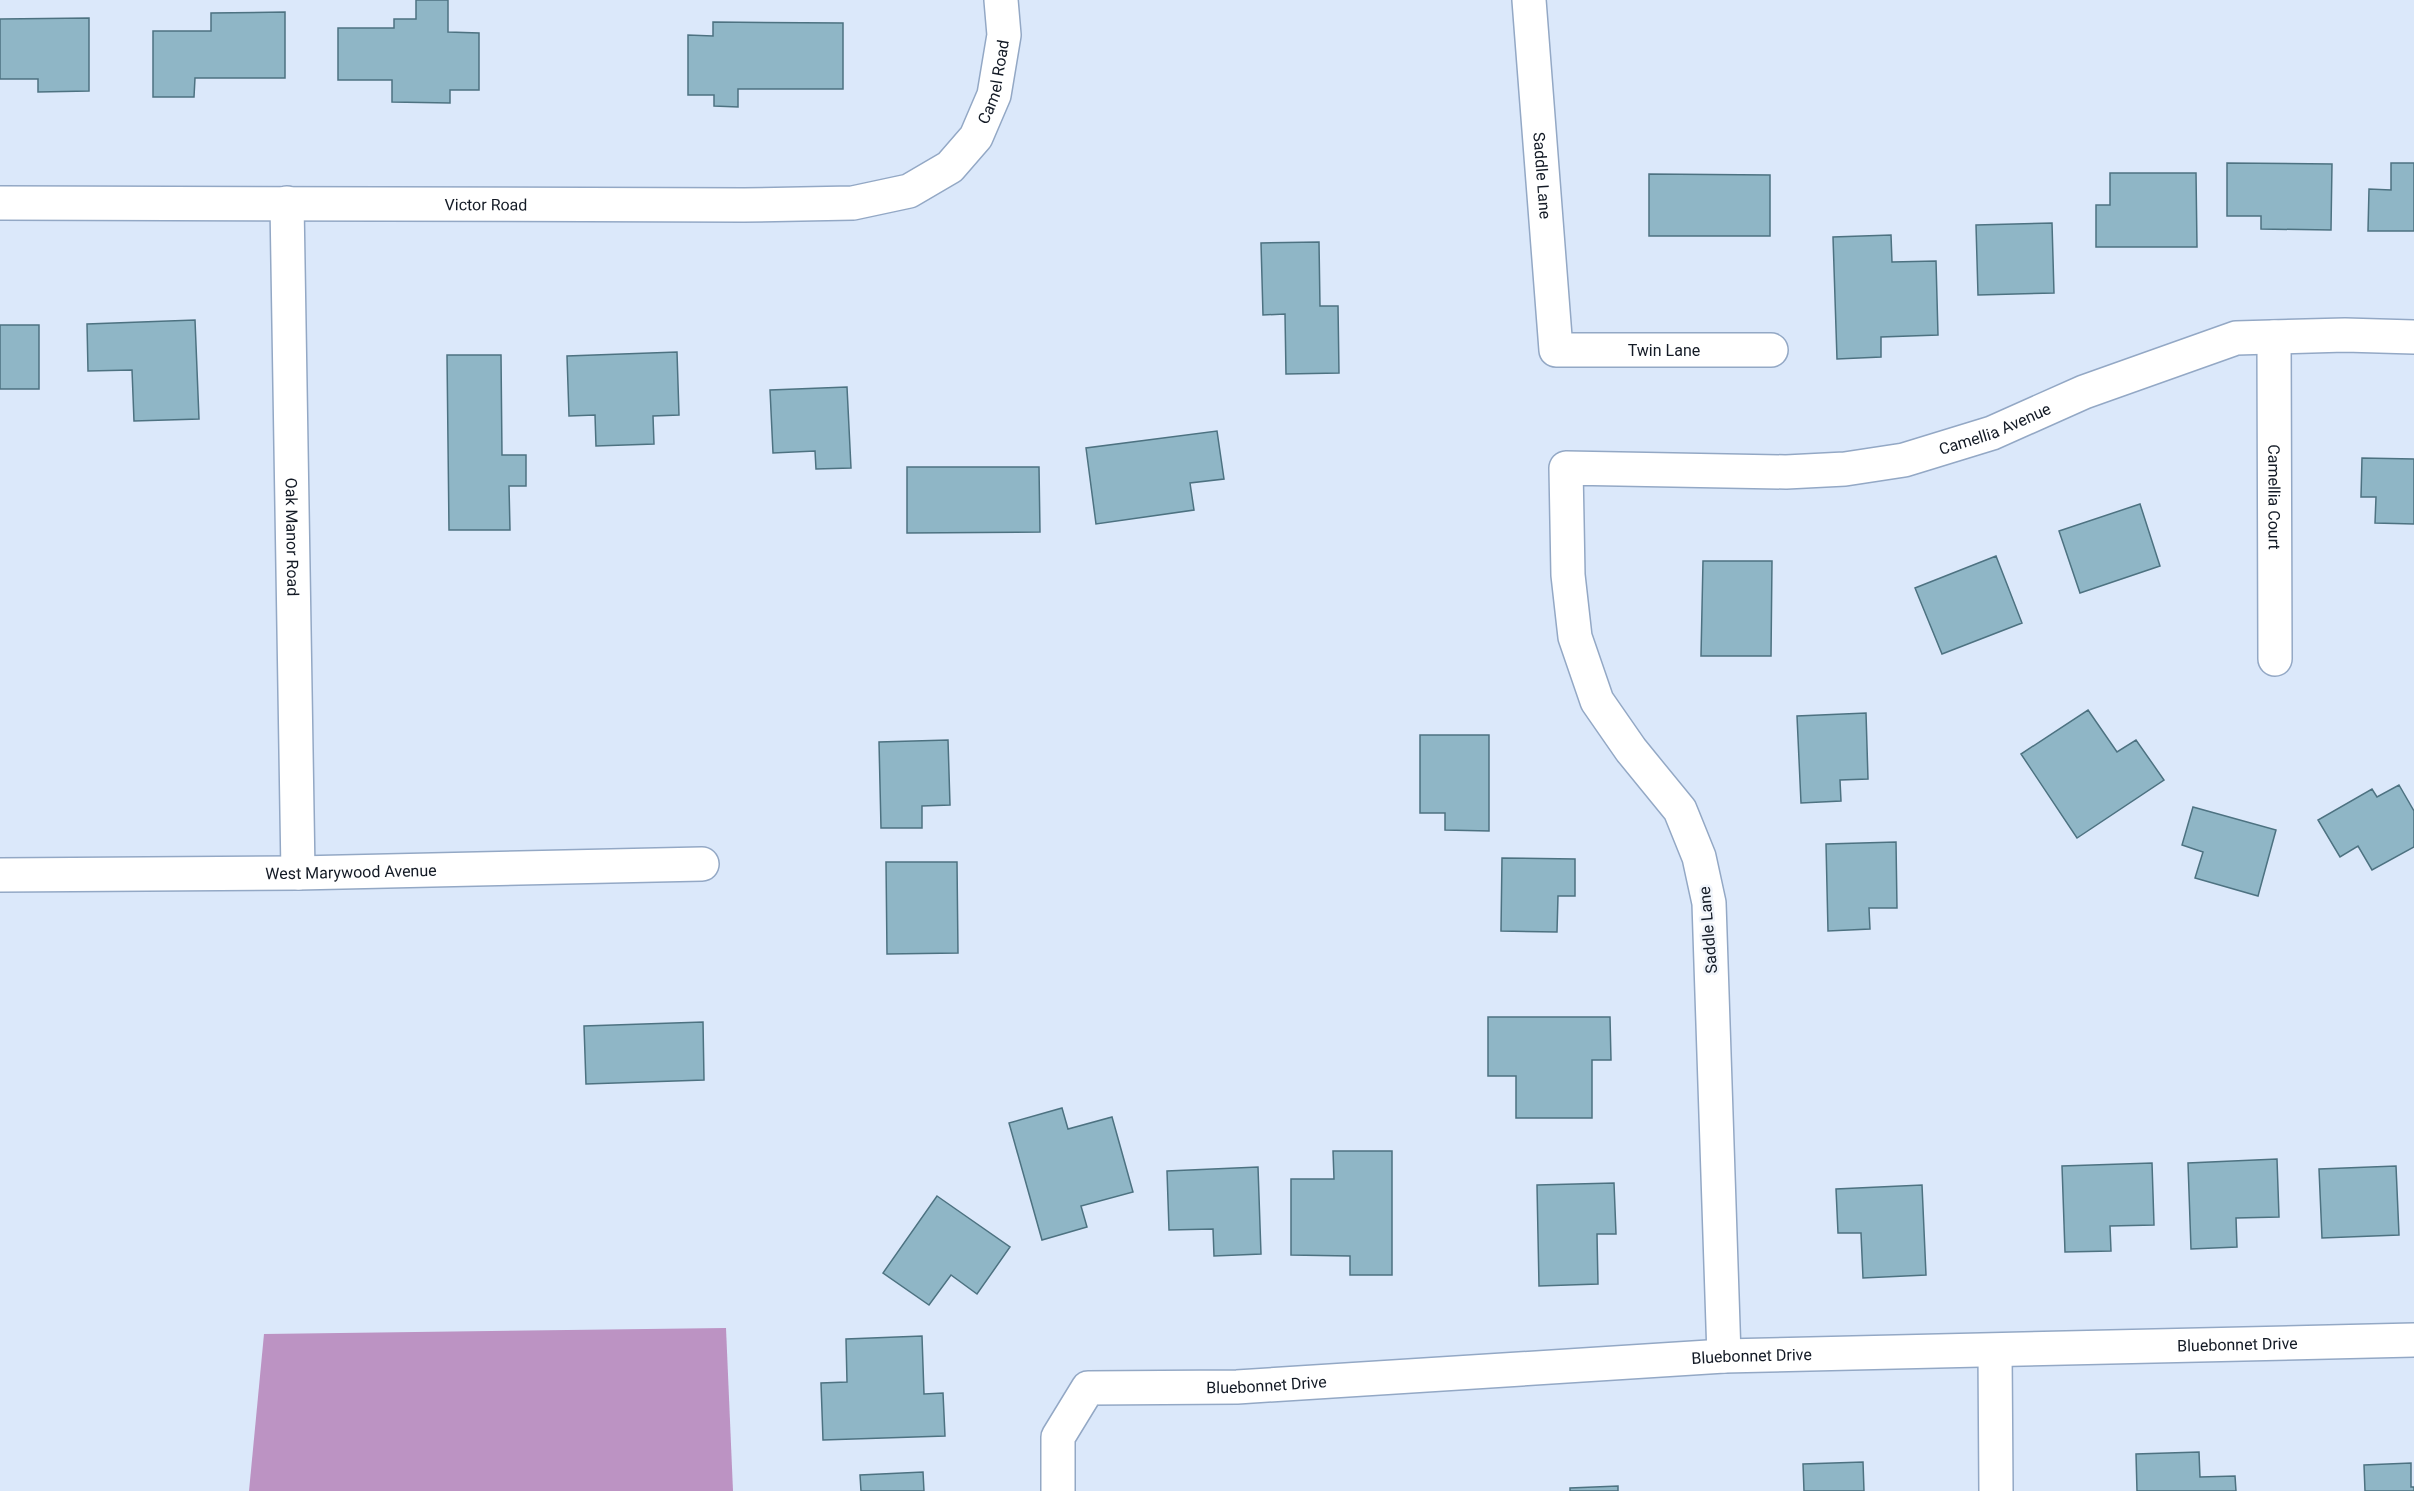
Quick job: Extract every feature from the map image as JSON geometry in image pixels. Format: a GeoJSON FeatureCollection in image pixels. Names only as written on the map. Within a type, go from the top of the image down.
{"type":"FeatureCollection","features":[{"type":"Feature","properties":{"kind":"street","name":"Camel Road"},"geometry":{"type":"LineString","coordinates":[[959,156],[976,137],[994,95],[1004,35],[1001,0]]}},
{"type":"Feature","properties":{"kind":"street","name":"Saddle Lane"},"geometry":{"type":"LineString","coordinates":[[1529,0],[1556,350]]}},
{"type":"Feature","properties":{"kind":"street","name":"Victor Road"},"geometry":{"type":"LineString","coordinates":[[0,203],[744,205],[853,203],[909,191],[950,167],[959,156]]}},
{"type":"Feature","properties":{"kind":"street","name":"Oak Manor Road"},"geometry":{"type":"LineString","coordinates":[[287,202],[298,873]]}},
{"type":"Feature","properties":{"kind":"street","name":"Camellia Avenue"},"geometry":{"type":"LineString","coordinates":[[1566,468],[1786,472],[1845,469],[1904,460],[1992,433],[2084,392],[2236,338],[2345,335],[2414,337]]}},
{"type":"Feature","properties":{"kind":"street","name":"Camellia Court"},"geometry":{"type":"LineString","coordinates":[[2274,337],[2275,659]]}},
{"type":"Feature","properties":{"kind":"street","name":"Twin Lane"},"geometry":{"type":"LineString","coordinates":[[1556,350],[1771,350]]}},
{"type":"Feature","properties":{"kind":"street","name":"Saddle Lane"},"geometry":{"type":"LineString","coordinates":[[1566,468],[1568,575],[1575,637],[1597,701],[1631,750],[1680,810],[1699,857],[1709,903],[1724,1356]]}},
{"type":"Feature","properties":{"kind":"street","name":"West Marywood Avenue"},"geometry":{"type":"LineString","coordinates":[[0,875],[298,873],[702,864]]}},
{"type":"Feature","properties":{"kind":"street","name":"Bluebonnet Drive"},"geometry":{"type":"LineString","coordinates":[[1058,1491],[1058,1437],[1088,1388],[1237,1387],[1724,1356],[2414,1340]]}},
{"type":"Feature","properties":{"kind":"street"},"geometry":{"type":"LineString","coordinates":[[1995,1351],[1996,1491]]}},
{"type":"Feature","properties":{"kind":"shaded area"},"geometry":{"type":"Polygon","coordinates":[[[726,1328],[733,1491],[249,1491],[264,1334],[726,1328]]]}},
{"type":"Feature","properties":{"kind":"building"},"geometry":{"type":"Polygon","coordinates":[[[416,0],[448,0],[448,32],[479,33],[479,90],[450,90],[450,103],[392,102],[392,80],[338,80],[338,28],[394,28],[394,19],[416,19],[416,0]]]}},
{"type":"Feature","properties":{"kind":"building"},"geometry":{"type":"Polygon","coordinates":[[[285,12],[285,78],[195,78],[194,97],[153,97],[153,31],[211,31],[211,13],[285,12]]]}},
{"type":"Feature","properties":{"kind":"building"},"geometry":{"type":"Polygon","coordinates":[[[89,18],[89,91],[38,92],[38,79],[0,79],[0,19],[89,18]]]}},
{"type":"Feature","properties":{"kind":"building"},"geometry":{"type":"Polygon","coordinates":[[[713,22],[843,23],[843,89],[738,89],[738,107],[714,106],[714,95],[688,95],[688,35],[713,36],[713,22]]]}},
{"type":"Feature","properties":{"kind":"building"},"geometry":{"type":"Polygon","coordinates":[[[2227,163],[2332,164],[2331,230],[2261,229],[2261,216],[2227,216],[2227,163]]]}},
{"type":"Feature","properties":{"kind":"building"},"geometry":{"type":"Polygon","coordinates":[[[2391,163],[2414,163],[2414,231],[2368,231],[2369,189],[2391,190],[2391,163]]]}},
{"type":"Feature","properties":{"kind":"building"},"geometry":{"type":"Polygon","coordinates":[[[2110,173],[2196,173],[2197,247],[2096,247],[2096,205],[2110,205],[2110,173]]]}},
{"type":"Feature","properties":{"kind":"building"},"geometry":{"type":"Polygon","coordinates":[[[1649,174],[1770,175],[1770,236],[1649,236],[1649,174]]]}},
{"type":"Feature","properties":{"kind":"building"},"geometry":{"type":"Polygon","coordinates":[[[2052,223],[2054,293],[1978,295],[1976,225],[2052,223]]]}},
{"type":"Feature","properties":{"kind":"building"},"geometry":{"type":"Polygon","coordinates":[[[1891,235],[1892,262],[1936,261],[1938,335],[1881,337],[1881,357],[1837,359],[1833,237],[1891,235]]]}},
{"type":"Feature","properties":{"kind":"building"},"geometry":{"type":"Polygon","coordinates":[[[1319,242],[1320,306],[1338,306],[1339,373],[1286,374],[1285,314],[1263,315],[1261,243],[1319,242]]]}},
{"type":"Feature","properties":{"kind":"building"},"geometry":{"type":"Polygon","coordinates":[[[195,320],[199,419],[134,421],[132,370],[88,371],[87,324],[195,320]]]}},
{"type":"Feature","properties":{"kind":"building"},"geometry":{"type":"Polygon","coordinates":[[[0,325],[39,325],[39,389],[0,389],[0,325]]]}},
{"type":"Feature","properties":{"kind":"building"},"geometry":{"type":"Polygon","coordinates":[[[677,352],[679,415],[653,416],[654,444],[596,446],[595,415],[569,416],[567,356],[677,352]]]}},
{"type":"Feature","properties":{"kind":"building"},"geometry":{"type":"Polygon","coordinates":[[[447,355],[501,355],[502,455],[526,455],[526,486],[509,486],[510,530],[449,530],[447,355]]]}},
{"type":"Feature","properties":{"kind":"building"},"geometry":{"type":"Polygon","coordinates":[[[847,387],[851,468],[816,469],[815,451],[773,453],[770,390],[847,387]]]}},
{"type":"Feature","properties":{"kind":"building"},"geometry":{"type":"Polygon","coordinates":[[[1217,431],[1224,479],[1190,483],[1194,510],[1096,524],[1086,448],[1217,431]]]}},
{"type":"Feature","properties":{"kind":"building"},"geometry":{"type":"Polygon","coordinates":[[[2362,458],[2414,459],[2414,524],[2375,523],[2376,497],[2361,497],[2362,458]]]}},
{"type":"Feature","properties":{"kind":"building"},"geometry":{"type":"Polygon","coordinates":[[[907,467],[1039,467],[1040,532],[907,533],[907,467]]]}},
{"type":"Feature","properties":{"kind":"building"},"geometry":{"type":"Polygon","coordinates":[[[2140,504],[2160,566],[2080,593],[2059,531],[2140,504]]]}},
{"type":"Feature","properties":{"kind":"building"},"geometry":{"type":"Polygon","coordinates":[[[1996,556],[2022,623],[1942,654],[1915,588],[1996,556]]]}},
{"type":"Feature","properties":{"kind":"building"},"geometry":{"type":"Polygon","coordinates":[[[1703,561],[1772,561],[1771,656],[1701,656],[1703,561]]]}},
{"type":"Feature","properties":{"kind":"building"},"geometry":{"type":"Polygon","coordinates":[[[2088,710],[2117,752],[2136,740],[2164,780],[2077,838],[2021,754],[2088,710]]]}},
{"type":"Feature","properties":{"kind":"building"},"geometry":{"type":"Polygon","coordinates":[[[1866,713],[1868,779],[1840,780],[1841,801],[1801,803],[1797,716],[1866,713]]]}},
{"type":"Feature","properties":{"kind":"building"},"geometry":{"type":"Polygon","coordinates":[[[1420,735],[1489,735],[1489,831],[1445,830],[1445,813],[1420,813],[1420,735]]]}},
{"type":"Feature","properties":{"kind":"building"},"geometry":{"type":"Polygon","coordinates":[[[948,740],[950,805],[922,806],[922,828],[881,828],[879,742],[948,740]]]}},
{"type":"Feature","properties":{"kind":"building"},"geometry":{"type":"Polygon","coordinates":[[[2399,785],[2414,811],[2414,847],[2372,870],[2358,846],[2340,857],[2318,820],[2372,789],[2377,797],[2399,785]]]}},
{"type":"Feature","properties":{"kind":"building"},"geometry":{"type":"Polygon","coordinates":[[[2193,807],[2276,830],[2258,896],[2195,878],[2203,852],[2182,845],[2193,807]]]}},
{"type":"Feature","properties":{"kind":"building"},"geometry":{"type":"Polygon","coordinates":[[[1896,842],[1897,908],[1869,908],[1870,929],[1828,931],[1826,844],[1896,842]]]}},
{"type":"Feature","properties":{"kind":"building"},"geometry":{"type":"Polygon","coordinates":[[[1502,858],[1575,859],[1575,896],[1558,896],[1557,932],[1501,931],[1502,858]]]}},
{"type":"Feature","properties":{"kind":"building"},"geometry":{"type":"Polygon","coordinates":[[[886,862],[957,862],[958,953],[887,954],[886,862]]]}},
{"type":"Feature","properties":{"kind":"building"},"geometry":{"type":"Polygon","coordinates":[[[1488,1017],[1610,1017],[1611,1060],[1592,1060],[1592,1118],[1516,1118],[1516,1076],[1488,1076],[1488,1017]]]}},
{"type":"Feature","properties":{"kind":"building"},"geometry":{"type":"Polygon","coordinates":[[[703,1022],[704,1080],[586,1084],[584,1026],[703,1022]]]}},
{"type":"Feature","properties":{"kind":"building"},"geometry":{"type":"Polygon","coordinates":[[[1062,1108],[1068,1129],[1112,1117],[1133,1192],[1081,1206],[1087,1227],[1042,1240],[1009,1123],[1062,1108]]]}},
{"type":"Feature","properties":{"kind":"building"},"geometry":{"type":"Polygon","coordinates":[[[1333,1151],[1392,1151],[1392,1275],[1350,1275],[1350,1256],[1291,1255],[1291,1179],[1334,1179],[1333,1151]]]}},
{"type":"Feature","properties":{"kind":"building"},"geometry":{"type":"Polygon","coordinates":[[[2277,1159],[2279,1217],[2236,1218],[2237,1247],[2191,1249],[2188,1163],[2277,1159]]]}},
{"type":"Feature","properties":{"kind":"building"},"geometry":{"type":"Polygon","coordinates":[[[2152,1163],[2154,1225],[2110,1226],[2111,1251],[2065,1252],[2062,1166],[2152,1163]]]}},
{"type":"Feature","properties":{"kind":"building"},"geometry":{"type":"Polygon","coordinates":[[[2396,1166],[2399,1235],[2322,1238],[2319,1169],[2396,1166]]]}},
{"type":"Feature","properties":{"kind":"building"},"geometry":{"type":"Polygon","coordinates":[[[1258,1167],[1261,1254],[1214,1256],[1213,1229],[1169,1230],[1167,1171],[1258,1167]]]}},
{"type":"Feature","properties":{"kind":"building"},"geometry":{"type":"Polygon","coordinates":[[[1614,1183],[1616,1234],[1597,1234],[1598,1284],[1539,1286],[1537,1185],[1614,1183]]]}},
{"type":"Feature","properties":{"kind":"building"},"geometry":{"type":"Polygon","coordinates":[[[1922,1185],[1926,1275],[1863,1278],[1861,1233],[1838,1233],[1836,1189],[1922,1185]]]}},
{"type":"Feature","properties":{"kind":"building"},"geometry":{"type":"Polygon","coordinates":[[[937,1196],[1010,1247],[977,1294],[951,1275],[929,1305],[883,1273],[937,1196]]]}},
{"type":"Feature","properties":{"kind":"building"},"geometry":{"type":"Polygon","coordinates":[[[922,1336],[924,1394],[943,1393],[945,1436],[823,1440],[821,1383],[847,1382],[846,1339],[922,1336]]]}},
{"type":"Feature","properties":{"kind":"building"},"geometry":{"type":"Polygon","coordinates":[[[2199,1452],[2200,1477],[2235,1476],[2236,1491],[2137,1491],[2136,1454],[2199,1452]]]}},
{"type":"Feature","properties":{"kind":"building"},"geometry":{"type":"Polygon","coordinates":[[[1863,1462],[1864,1491],[1804,1491],[1803,1464],[1863,1462]]]}},
{"type":"Feature","properties":{"kind":"building"},"geometry":{"type":"Polygon","coordinates":[[[2411,1463],[2411,1487],[2414,1487],[2414,1491],[2365,1491],[2364,1465],[2411,1463]]]}},
{"type":"Feature","properties":{"kind":"building"},"geometry":{"type":"Polygon","coordinates":[[[923,1472],[924,1491],[861,1491],[860,1475],[923,1472]]]}},
{"type":"Feature","properties":{"kind":"building"},"geometry":{"type":"Polygon","coordinates":[[[1618,1486],[1618,1491],[1570,1491],[1570,1488],[1618,1486]]]}}]}
